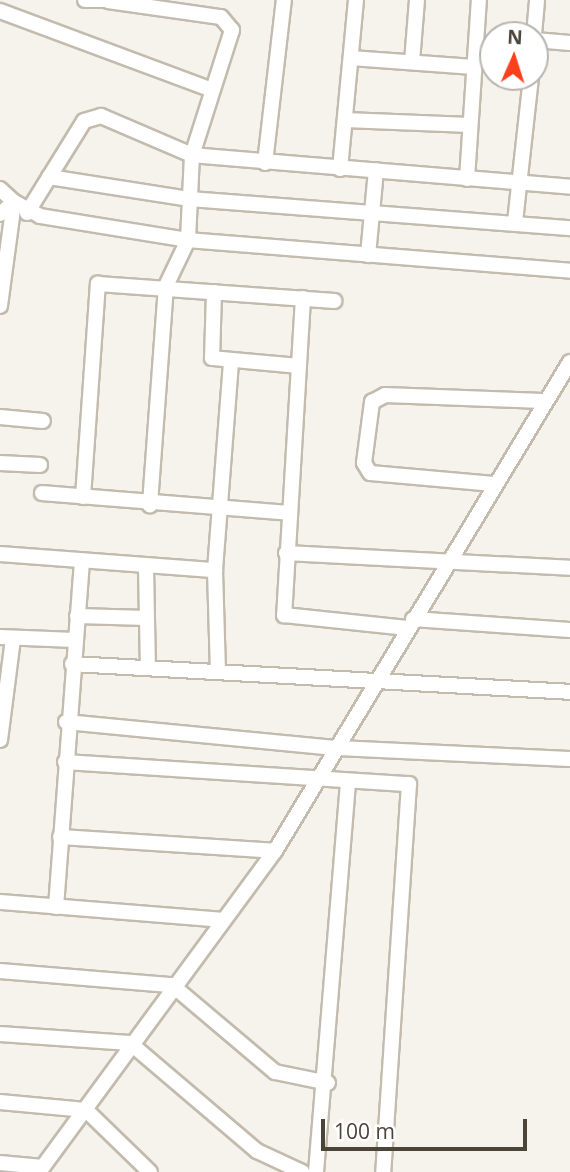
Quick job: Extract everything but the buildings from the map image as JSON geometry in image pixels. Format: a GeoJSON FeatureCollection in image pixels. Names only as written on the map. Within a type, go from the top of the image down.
{"type":"FeatureCollection","features":[{"type":"Feature","properties":{"kind":"street"},"geometry":{"type":"LineString","coordinates":[[85,0],[108,0],[227,19],[232,30],[192,155],[188,240],[166,286],[150,505]]}},
{"type":"Feature","properties":{"kind":"street"},"geometry":{"type":"LineString","coordinates":[[265,163],[284,0]]}},
{"type":"Feature","properties":{"kind":"street"},"geometry":{"type":"LineString","coordinates":[[340,169],[356,0]]}},
{"type":"Feature","properties":{"kind":"street"},"geometry":{"type":"LineString","coordinates":[[412,62],[417,0]]}},
{"type":"Feature","properties":{"kind":"street"},"geometry":{"type":"LineString","coordinates":[[467,179],[479,0]]}},
{"type":"Feature","properties":{"kind":"street"},"geometry":{"type":"LineString","coordinates":[[536,21],[537,0]]}},
{"type":"Feature","properties":{"kind":"street"},"geometry":{"type":"LineString","coordinates":[[0,11],[212,90]]}},
{"type":"Feature","properties":{"kind":"street"},"geometry":{"type":"LineString","coordinates":[[549,39],[570,43]]}},
{"type":"Feature","properties":{"kind":"street"},"geometry":{"type":"LineString","coordinates":[[351,58],[474,67]]}},
{"type":"Feature","properties":{"kind":"street"},"geometry":{"type":"LineString","coordinates":[[514,222],[529,91]]}},
{"type":"Feature","properties":{"kind":"street"},"geometry":{"type":"LineString","coordinates":[[27,213],[90,117],[192,155],[570,187]]}},
{"type":"Feature","properties":{"kind":"street"},"geometry":{"type":"LineString","coordinates":[[345,120],[470,125]]}},
{"type":"Feature","properties":{"kind":"street"},"geometry":{"type":"LineString","coordinates":[[368,255],[376,170]]}},
{"type":"Feature","properties":{"kind":"street"},"geometry":{"type":"LineString","coordinates":[[49,177],[190,199],[570,228]]}},
{"type":"Feature","properties":{"kind":"street"},"geometry":{"type":"LineString","coordinates":[[0,189],[27,213],[188,240],[570,271]]}},
{"type":"Feature","properties":{"kind":"street"},"geometry":{"type":"LineString","coordinates":[[0,214],[14,202]]}},
{"type":"Feature","properties":{"kind":"street"},"geometry":{"type":"LineString","coordinates":[[0,306],[14,202]]}},
{"type":"Feature","properties":{"kind":"street"},"geometry":{"type":"LineString","coordinates":[[83,497],[96,288],[109,280],[214,292],[334,301]]}},
{"type":"Feature","properties":{"kind":"street"},"geometry":{"type":"LineString","coordinates":[[214,292],[211,356],[231,361],[298,366]]}},
{"type":"Feature","properties":{"kind":"street"},"geometry":{"type":"LineString","coordinates":[[303,298],[288,513],[287,618],[570,630]]}},
{"type":"Feature","properties":{"kind":"street"},"geometry":{"type":"LineString","coordinates":[[218,672],[215,570],[231,361]]}},
{"type":"Feature","properties":{"kind":"street"},"geometry":{"type":"LineString","coordinates":[[0,1163],[41,1169],[86,1110],[172,985],[275,851],[320,780],[376,680],[450,562],[543,401],[570,362]]}},
{"type":"Feature","properties":{"kind":"street"},"geometry":{"type":"LineString","coordinates":[[494,484],[370,473],[364,463],[372,402],[385,395],[543,401]]}},
{"type":"Feature","properties":{"kind":"street"},"geometry":{"type":"LineString","coordinates":[[0,417],[43,421]]}},
{"type":"Feature","properties":{"kind":"street"},"geometry":{"type":"LineString","coordinates":[[0,463],[40,465]]}},
{"type":"Feature","properties":{"kind":"street"},"geometry":{"type":"LineString","coordinates":[[42,493],[150,505],[288,513]]}},
{"type":"Feature","properties":{"kind":"street"},"geometry":{"type":"LineString","coordinates":[[286,553],[570,568]]}},
{"type":"Feature","properties":{"kind":"street"},"geometry":{"type":"LineString","coordinates":[[0,554],[146,567],[215,570]]}},
{"type":"Feature","properties":{"kind":"street"},"geometry":{"type":"LineString","coordinates":[[56,907],[66,722],[82,561]]}},
{"type":"Feature","properties":{"kind":"street"},"geometry":{"type":"LineString","coordinates":[[146,567],[148,668]]}},
{"type":"Feature","properties":{"kind":"street"},"geometry":{"type":"LineString","coordinates":[[77,616],[147,618]]}},
{"type":"Feature","properties":{"kind":"street"},"geometry":{"type":"LineString","coordinates":[[0,740],[7,638],[75,640]]}},
{"type":"Feature","properties":{"kind":"street"},"geometry":{"type":"LineString","coordinates":[[72,664],[570,692]]}},
{"type":"Feature","properties":{"kind":"street"},"geometry":{"type":"LineString","coordinates":[[66,722],[338,748],[570,759]]}},
{"type":"Feature","properties":{"kind":"street"},"geometry":{"type":"LineString","coordinates":[[65,762],[320,780],[398,781],[411,789],[383,1172]]}},
{"type":"Feature","properties":{"kind":"street"},"geometry":{"type":"LineString","coordinates":[[316,1172],[328,1083],[348,781]]}},
{"type":"Feature","properties":{"kind":"street"},"geometry":{"type":"LineString","coordinates":[[60,837],[275,851]]}},
{"type":"Feature","properties":{"kind":"street"},"geometry":{"type":"LineString","coordinates":[[0,902],[223,920]]}},
{"type":"Feature","properties":{"kind":"street"},"geometry":{"type":"LineString","coordinates":[[0,971],[172,985],[275,1072],[328,1083]]}},
{"type":"Feature","properties":{"kind":"street"},"geometry":{"type":"LineString","coordinates":[[0,1034],[130,1043],[257,1151],[302,1172]]}},
{"type":"Feature","properties":{"kind":"street"},"geometry":{"type":"LineString","coordinates":[[0,1102],[86,1110],[150,1172]]}}]}
